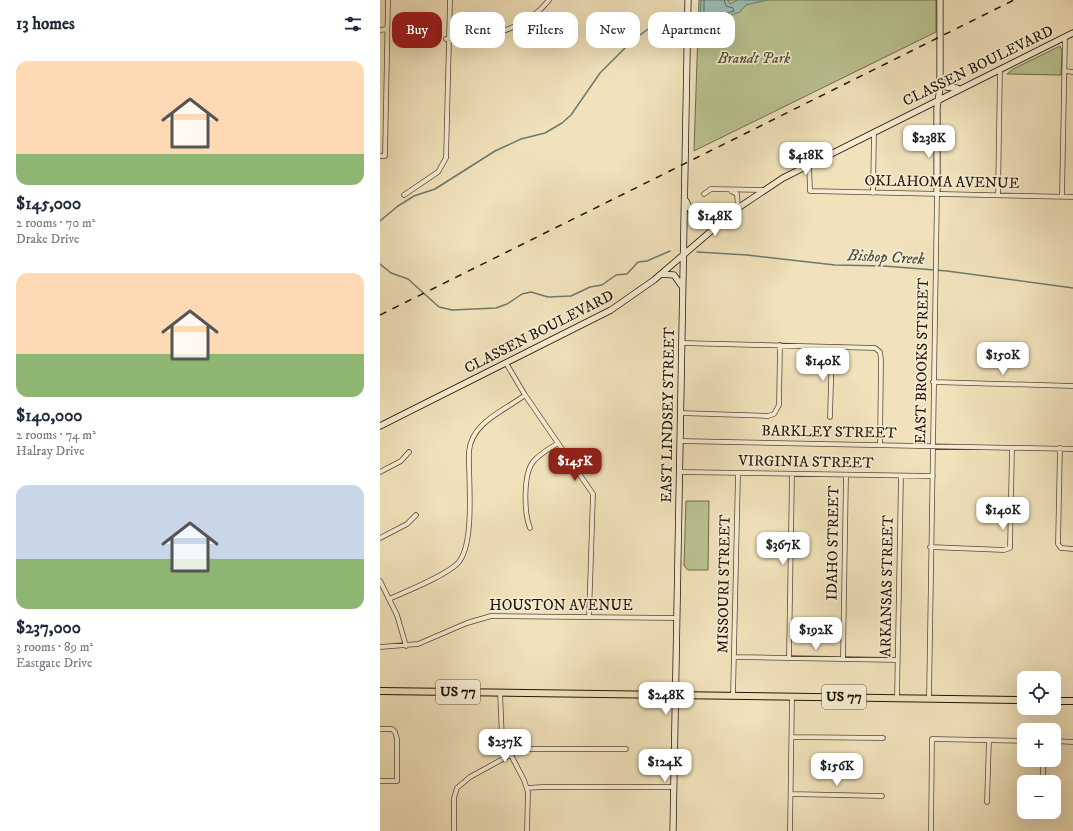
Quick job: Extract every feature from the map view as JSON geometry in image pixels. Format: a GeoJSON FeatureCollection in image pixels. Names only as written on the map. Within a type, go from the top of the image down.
{"type":"FeatureCollection","features":[{"type":"Feature","properties":{"kind":"main road","name":"US 77"},"geometry":{"type":"LineString","coordinates":[[380,691],[1017,700]]}},
{"type":"Feature","properties":{"kind":"main road"},"geometry":{"type":"LineString","coordinates":[[1061,701],[1073,701]]}},
{"type":"Feature","properties":{"kind":"street"},"geometry":{"type":"LineString","coordinates":[[382,156],[388,0]]}},
{"type":"Feature","properties":{"kind":"street"},"geometry":{"type":"LineString","coordinates":[[404,195],[438,172],[446,158],[450,0]]}},
{"type":"Feature","properties":{"kind":"street"},"geometry":{"type":"LineString","coordinates":[[448,39],[468,39],[491,35],[514,27],[533,16],[549,0]]}},
{"type":"Feature","properties":{"kind":"street","name":"EAST LINDSEY STREET"},"geometry":{"type":"LineString","coordinates":[[673,831],[688,0]]}},
{"type":"Feature","properties":{"kind":"street","name":"EAST BROOKS STREET"},"geometry":{"type":"LineString","coordinates":[[929,699],[930,547],[933,476],[933,382],[937,116],[940,77],[940,0]]}},
{"type":"Feature","properties":{"kind":"street"},"geometry":{"type":"LineString","coordinates":[[380,30],[387,29]]}},
{"type":"Feature","properties":{"kind":"street","name":"CLASSEN BOULEVARD"},"geometry":{"type":"LineString","coordinates":[[380,426],[596,319],[640,290],[661,274],[724,219],[763,190],[809,164],[1073,33]]}},
{"type":"Feature","properties":{"kind":"street"},"geometry":{"type":"LineString","coordinates":[[1062,196],[1065,36]]}},
{"type":"Feature","properties":{"kind":"street"},"geometry":{"type":"LineString","coordinates":[[998,196],[1000,69]]}},
{"type":"Feature","properties":{"kind":"street"},"geometry":{"type":"LineString","coordinates":[[1065,71],[1073,72]]}},
{"type":"Feature","properties":{"kind":"street"},"geometry":{"type":"LineString","coordinates":[[940,77],[946,88],[962,88]]}},
{"type":"Feature","properties":{"kind":"street"},"geometry":{"type":"LineString","coordinates":[[924,107],[933,108],[937,116]]}},
{"type":"Feature","properties":{"kind":"street"},"geometry":{"type":"LineString","coordinates":[[873,193],[874,132]]}},
{"type":"Feature","properties":{"kind":"street","name":"OKLAHOMA AVENUE"},"geometry":{"type":"LineString","coordinates":[[809,164],[810,191],[998,196],[1073,196]]}},
{"type":"Feature","properties":{"kind":"street"},"geometry":{"type":"LineString","coordinates":[[704,194],[710,189],[763,190]]}},
{"type":"Feature","properties":{"kind":"street"},"geometry":{"type":"LineString","coordinates":[[729,190],[737,194],[738,208]]}},
{"type":"Feature","properties":{"kind":"street"},"geometry":{"type":"LineString","coordinates":[[685,198],[693,214],[699,219],[724,219]]}},
{"type":"Feature","properties":{"kind":"street"},"geometry":{"type":"LineString","coordinates":[[661,274],[674,274],[682,287]]}},
{"type":"Feature","properties":{"kind":"street"},"geometry":{"type":"LineString","coordinates":[[682,343],[871,347],[880,352],[880,445]]}},
{"type":"Feature","properties":{"kind":"street"},"geometry":{"type":"LineString","coordinates":[[680,413],[768,416],[776,411],[779,399],[780,345]]}},
{"type":"Feature","properties":{"kind":"street"},"geometry":{"type":"LineString","coordinates":[[830,417],[832,347]]}},
{"type":"Feature","properties":{"kind":"street"},"geometry":{"type":"LineString","coordinates":[[506,363],[525,395],[593,494],[589,617]]}},
{"type":"Feature","properties":{"kind":"street"},"geometry":{"type":"LineString","coordinates":[[933,382],[1073,386]]}},
{"type":"Feature","properties":{"kind":"street"},"geometry":{"type":"LineString","coordinates":[[389,599],[445,572],[462,558],[468,540],[469,451],[472,438],[483,424],[525,395]]}},
{"type":"Feature","properties":{"kind":"street","name":"BARKLEY STREET"},"geometry":{"type":"LineString","coordinates":[[680,441],[1073,449]]}},
{"type":"Feature","properties":{"kind":"street"},"geometry":{"type":"LineString","coordinates":[[530,528],[526,518],[528,471],[537,458],[558,443]]}},
{"type":"Feature","properties":{"kind":"street"},"geometry":{"type":"LineString","coordinates":[[930,547],[1004,550],[1010,548],[1012,448]]}},
{"type":"Feature","properties":{"kind":"street"},"geometry":{"type":"LineString","coordinates":[[1060,448],[1058,544],[1060,548],[1073,549]]}},
{"type":"Feature","properties":{"kind":"street"},"geometry":{"type":"LineString","coordinates":[[380,472],[401,461],[409,452]]}},
{"type":"Feature","properties":{"kind":"street","name":"VIRGINIA STREET"},"geometry":{"type":"LineString","coordinates":[[679,472],[933,476]]}},
{"type":"Feature","properties":{"kind":"street","name":"MISSOURI STREET"},"geometry":{"type":"LineString","coordinates":[[733,695],[738,473]]}},
{"type":"Feature","properties":{"kind":"street"},"geometry":{"type":"LineString","coordinates":[[789,658],[792,474]]}},
{"type":"Feature","properties":{"kind":"street","name":"IDAHO STREET"},"geometry":{"type":"LineString","coordinates":[[843,659],[846,474]]}},
{"type":"Feature","properties":{"kind":"street","name":"ARKANSAS STREET"},"geometry":{"type":"LineString","coordinates":[[896,698],[901,476]]}},
{"type":"Feature","properties":{"kind":"street"},"geometry":{"type":"LineString","coordinates":[[380,538],[407,524],[416,515]]}},
{"type":"Feature","properties":{"kind":"street"},"geometry":{"type":"LineString","coordinates":[[380,581],[400,625],[406,646]]}},
{"type":"Feature","properties":{"kind":"street","name":"HOUSTON AVENUE"},"geometry":{"type":"LineString","coordinates":[[380,647],[406,646],[425,642],[466,623],[484,617],[677,618]]}},
{"type":"Feature","properties":{"kind":"street"},"geometry":{"type":"LineString","coordinates":[[735,657],[897,660]]}},
{"type":"Feature","properties":{"kind":"street"},"geometry":{"type":"LineString","coordinates":[[500,692],[501,734],[527,788],[528,831]]}},
{"type":"Feature","properties":{"kind":"street"},"geometry":{"type":"LineString","coordinates":[[790,831],[792,696]]}},
{"type":"Feature","properties":{"kind":"street"},"geometry":{"type":"LineString","coordinates":[[395,732],[399,728]]}},
{"type":"Feature","properties":{"kind":"street"},"geometry":{"type":"LineString","coordinates":[[380,729],[392,729],[395,732],[397,739],[397,781],[380,781]]}},
{"type":"Feature","properties":{"kind":"street"},"geometry":{"type":"LineString","coordinates":[[792,737],[883,738]]}},
{"type":"Feature","properties":{"kind":"street"},"geometry":{"type":"LineString","coordinates":[[931,831],[932,738],[1017,741]]}},
{"type":"Feature","properties":{"kind":"street"},"geometry":{"type":"LineString","coordinates":[[987,802],[988,740]]}},
{"type":"Feature","properties":{"kind":"street"},"geometry":{"type":"LineString","coordinates":[[1061,741],[1073,742]]}},
{"type":"Feature","properties":{"kind":"street"},"geometry":{"type":"LineString","coordinates":[[454,831],[454,798],[457,788],[470,777],[521,749],[626,749]]}},
{"type":"Feature","properties":{"kind":"street"},"geometry":{"type":"LineString","coordinates":[[527,788],[543,786],[674,786]]}},
{"type":"Feature","properties":{"kind":"street"},"geometry":{"type":"LineString","coordinates":[[791,794],[882,796]]}},
{"type":"Feature","properties":{"kind":"green space","name":"Brandt Park"},"geometry":{"type":"Polygon","coordinates":[[[699,0],[936,0],[936,32],[694,151],[697,48],[735,48],[735,12],[699,12],[699,0]]]}},
{"type":"Feature","properties":{"kind":"green space"},"geometry":{"type":"Polygon","coordinates":[[[1060,46],[1062,51],[1061,75],[1007,74],[1013,69],[1060,46]]]}},
{"type":"Feature","properties":{"kind":"green space"},"geometry":{"type":"Polygon","coordinates":[[[686,501],[709,501],[708,570],[688,570],[684,566],[686,501]]]}},
{"type":"Feature","properties":{"kind":"water"},"geometry":{"type":"Polygon","coordinates":[[[701,0],[728,0],[730,4],[738,0],[767,0],[746,5],[740,12],[735,14],[735,12],[701,12],[701,0]]]}},
{"type":"Feature","properties":{"kind":"waterway"},"geometry":{"type":"LineString","coordinates":[[380,221],[398,206],[414,196],[435,189],[495,151],[521,139],[545,133],[562,123],[571,115],[600,73],[632,41],[648,29]]}},
{"type":"Feature","properties":{"kind":"waterway","name":"Bishop Creek"},"geometry":{"type":"LineString","coordinates":[[380,264],[391,273],[408,279],[439,307],[452,310],[496,308],[507,304],[522,294],[531,292],[548,297],[571,296],[590,287],[602,285],[616,275],[627,274],[638,262],[647,261],[670,251]]}},
{"type":"Feature","properties":{"kind":"waterway","name":"Bishop Creek"},"geometry":{"type":"LineString","coordinates":[[697,252],[747,255],[835,265],[884,266],[947,271],[1073,288]]}},
{"type":"Feature","properties":{"kind":"railway"},"geometry":{"type":"LineString","coordinates":[[380,315],[1014,0]]}}]}
